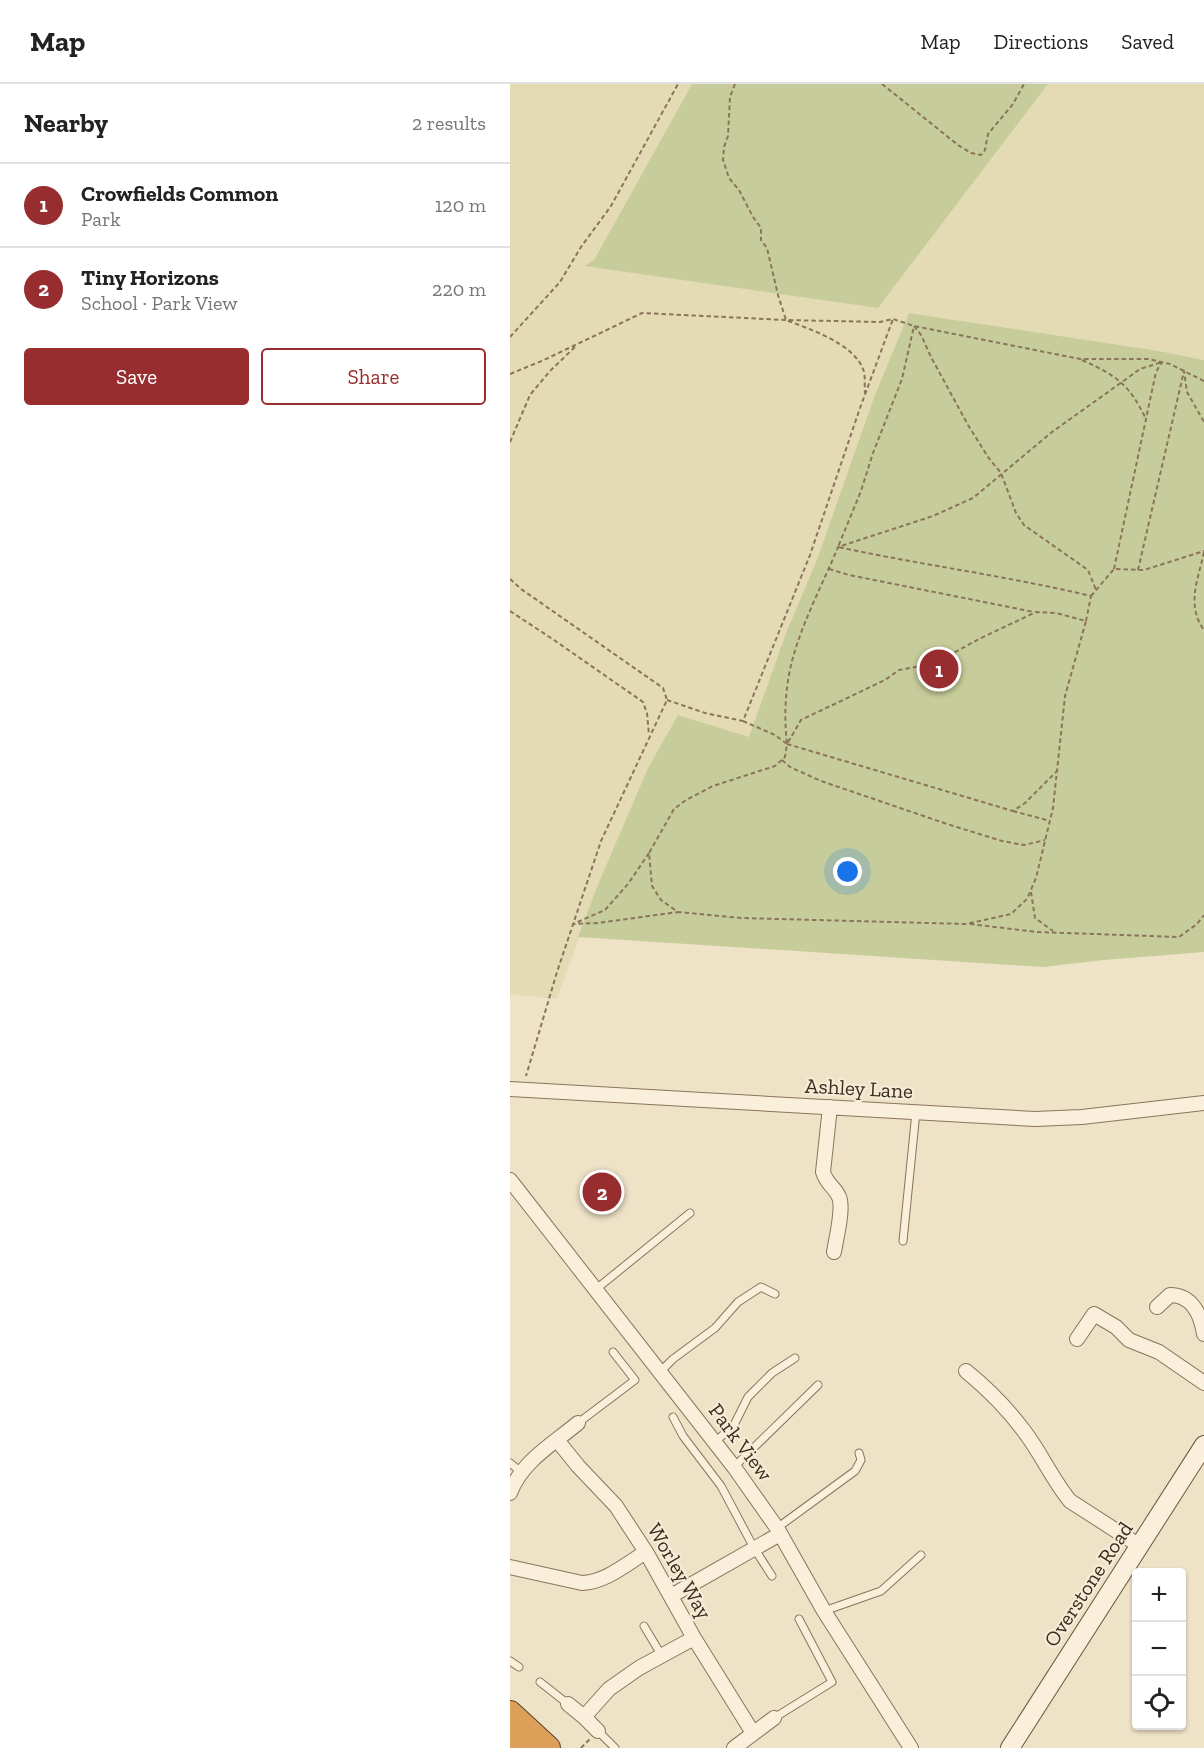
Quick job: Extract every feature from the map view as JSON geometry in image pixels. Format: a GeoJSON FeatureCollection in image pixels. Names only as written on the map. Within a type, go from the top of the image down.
{"type":"FeatureCollection","features":[{"type":"Feature","properties":{"kind":"highway"},"geometry":{"type":"LineString","coordinates":[[510,1713],[548,1748]]}},
{"type":"Feature","properties":{"kind":"highway"},"geometry":{"type":"LineString","coordinates":[[510,1739],[520,1748]]}},
{"type":"Feature","properties":{"kind":"street","name":"Ashley Lane"},"geometry":{"type":"LineString","coordinates":[[516,1089],[1000,1118],[1055,1119],[1204,1103]]}},
{"type":"Feature","properties":{"kind":"street"},"geometry":{"type":"LineString","coordinates":[[830,1107],[823,1172],[826,1182],[840,1198],[834,1252]]}},
{"type":"Feature","properties":{"kind":"street","name":"Park View"},"geometry":{"type":"LineString","coordinates":[[510,1180],[716,1441],[779,1531],[824,1611],[911,1748]]}},
{"type":"Feature","properties":{"kind":"street"},"geometry":{"type":"LineString","coordinates":[[1157,1307],[1170,1295],[1183,1298],[1199,1314],[1204,1334]]}},
{"type":"Feature","properties":{"kind":"street"},"geometry":{"type":"LineString","coordinates":[[1077,1338],[1094,1314],[1116,1327],[1129,1340],[1159,1352],[1204,1383]]}},
{"type":"Feature","properties":{"kind":"street"},"geometry":{"type":"LineString","coordinates":[[966,1371],[1010,1413],[1026,1433],[1070,1501],[1140,1546]]}},
{"type":"Feature","properties":{"kind":"street"},"geometry":{"type":"LineString","coordinates":[[510,1493],[516,1468],[533,1459],[578,1423]]}},
{"type":"Feature","properties":{"kind":"street","name":"Worley Way"},"geometry":{"type":"LineString","coordinates":[[557,1440],[616,1506],[646,1552],[694,1638],[753,1733]]}},
{"type":"Feature","properties":{"kind":"street","name":"Overstone Road"},"geometry":{"type":"LineString","coordinates":[[1010,1748],[1204,1445]]}},
{"type":"Feature","properties":{"kind":"street"},"geometry":{"type":"LineString","coordinates":[[671,1596],[779,1531]]}},
{"type":"Feature","properties":{"kind":"street"},"geometry":{"type":"LineString","coordinates":[[510,1567],[582,1583],[593,1583],[646,1552]]}},
{"type":"Feature","properties":{"kind":"street"},"geometry":{"type":"LineString","coordinates":[[584,1717],[609,1689],[694,1638]]}},
{"type":"Feature","properties":{"kind":"street"},"geometry":{"type":"LineString","coordinates":[[568,1704],[598,1731]]}},
{"type":"Feature","properties":{"kind":"street"},"geometry":{"type":"LineString","coordinates":[[734,1748],[774,1718]]}},
{"type":"Feature","properties":{"kind":"lane"},"geometry":{"type":"LineString","coordinates":[[903,1241],[916,1112]]}},
{"type":"Feature","properties":{"kind":"lane"},"geometry":{"type":"LineString","coordinates":[[595,1290],[690,1213]]}},
{"type":"Feature","properties":{"kind":"lane"},"geometry":{"type":"LineString","coordinates":[[660,1372],[673,1359],[707,1336],[738,1302],[761,1287],[775,1294]]}},
{"type":"Feature","properties":{"kind":"lane"},"geometry":{"type":"LineString","coordinates":[[578,1423],[635,1380],[613,1352]]}},
{"type":"Feature","properties":{"kind":"lane"},"geometry":{"type":"LineString","coordinates":[[716,1441],[734,1425],[748,1397],[772,1373],[795,1358]]}},
{"type":"Feature","properties":{"kind":"lane"},"geometry":{"type":"LineString","coordinates":[[734,1467],[818,1385]]}},
{"type":"Feature","properties":{"kind":"lane"},"geometry":{"type":"LineString","coordinates":[[673,1417],[683,1436],[721,1486],[754,1548],[772,1576]]}},
{"type":"Feature","properties":{"kind":"lane"},"geometry":{"type":"LineString","coordinates":[[779,1531],[855,1471],[861,1460],[859,1453]]}},
{"type":"Feature","properties":{"kind":"lane"},"geometry":{"type":"LineString","coordinates":[[824,1611],[881,1590],[921,1555]]}},
{"type":"Feature","properties":{"kind":"lane"},"geometry":{"type":"LineString","coordinates":[[774,1718],[832,1682],[799,1619]]}},
{"type":"Feature","properties":{"kind":"lane"},"geometry":{"type":"LineString","coordinates":[[644,1626],[662,1656]]}},
{"type":"Feature","properties":{"kind":"lane"},"geometry":{"type":"LineString","coordinates":[[510,1661],[519,1667]]}},
{"type":"Feature","properties":{"kind":"lane"},"geometry":{"type":"LineString","coordinates":[[540,1682],[568,1704]]}},
{"type":"Feature","properties":{"kind":"lane"},"geometry":{"type":"LineString","coordinates":[[598,1731],[615,1748]]}},
{"type":"Feature","properties":{"kind":"path"},"geometry":{"type":"LineString","coordinates":[[510,337],[560,282],[581,247],[611,206],[678,84]]}},
{"type":"Feature","properties":{"kind":"path"},"geometry":{"type":"LineString","coordinates":[[735,84],[730,97],[728,136],[723,160],[729,178],[739,190],[761,228],[761,240],[767,248],[786,320]]}},
{"type":"Feature","properties":{"kind":"path"},"geometry":{"type":"LineString","coordinates":[[882,84],[958,144],[971,153],[981,155],[985,150],[988,134],[1013,104],[1024,84]]}},
{"type":"Feature","properties":{"kind":"path"},"geometry":{"type":"LineString","coordinates":[[510,374],[642,313],[786,320],[880,322],[893,319],[914,326],[1080,359],[1148,359],[1162,362],[1204,381]]}},
{"type":"Feature","properties":{"kind":"path"},"geometry":{"type":"LineString","coordinates":[[742,722],[810,555],[893,319]]}},
{"type":"Feature","properties":{"kind":"path"},"geometry":{"type":"LineString","coordinates":[[786,320],[826,335],[849,351],[863,370],[865,396]]}},
{"type":"Feature","properties":{"kind":"path"},"geometry":{"type":"LineString","coordinates":[[914,326],[988,458],[1001,473],[1016,513],[1024,525],[1088,570],[1096,590]]}},
{"type":"Feature","properties":{"kind":"path"},"geometry":{"type":"LineString","coordinates":[[573,924],[605,910],[628,884],[674,809],[713,786],[775,766],[786,758],[784,714],[791,664],[810,612],[861,491],[902,379],[914,326]]}},
{"type":"Feature","properties":{"kind":"path"},"geometry":{"type":"LineString","coordinates":[[510,442],[530,395],[550,371],[579,343]]}},
{"type":"Feature","properties":{"kind":"path"},"geometry":{"type":"LineString","coordinates":[[1080,359],[1105,370],[1122,382],[1136,399],[1146,420]]}},
{"type":"Feature","properties":{"kind":"path"},"geometry":{"type":"LineString","coordinates":[[838,547],[933,516],[973,498],[1052,432],[1140,369],[1162,362]]}},
{"type":"Feature","properties":{"kind":"path"},"geometry":{"type":"LineString","coordinates":[[966,924],[1011,914],[1027,898],[1036,878],[1050,821],[1058,770],[1065,696],[1091,596],[1114,569],[1156,372],[1162,362]]}},
{"type":"Feature","properties":{"kind":"path"},"geometry":{"type":"LineString","coordinates":[[1184,371],[1188,392],[1204,422]]}},
{"type":"Feature","properties":{"kind":"path"},"geometry":{"type":"LineString","coordinates":[[1138,570],[1184,371]]}},
{"type":"Feature","properties":{"kind":"path"},"geometry":{"type":"LineString","coordinates":[[838,547],[1091,596]]}},
{"type":"Feature","properties":{"kind":"path"},"geometry":{"type":"LineString","coordinates":[[1114,569],[1138,570],[1187,558],[1204,551]]}},
{"type":"Feature","properties":{"kind":"path"},"geometry":{"type":"LineString","coordinates":[[1204,551],[1194,598],[1196,619],[1204,630]]}},
{"type":"Feature","properties":{"kind":"path"},"geometry":{"type":"LineString","coordinates":[[829,569],[849,576],[1036,612],[1056,613],[1086,621]]}},
{"type":"Feature","properties":{"kind":"path"},"geometry":{"type":"LineString","coordinates":[[510,579],[663,688],[667,700],[601,841],[516,1089]]}},
{"type":"Feature","properties":{"kind":"path"},"geometry":{"type":"LineString","coordinates":[[510,611],[643,702],[647,713],[649,737]]}},
{"type":"Feature","properties":{"kind":"path"},"geometry":{"type":"LineString","coordinates":[[787,744],[801,720],[885,680],[899,670],[933,664],[1036,612]]}},
{"type":"Feature","properties":{"kind":"path"},"geometry":{"type":"LineString","coordinates":[[667,700],[742,722],[775,735],[787,744],[1050,821]]}},
{"type":"Feature","properties":{"kind":"path"},"geometry":{"type":"LineString","coordinates":[[782,760],[790,768],[821,781],[969,831],[1024,845],[1045,840]]}},
{"type":"Feature","properties":{"kind":"path"},"geometry":{"type":"LineString","coordinates":[[1013,811],[1025,803],[1058,770]]}},
{"type":"Feature","properties":{"kind":"path"},"geometry":{"type":"LineString","coordinates":[[649,853],[652,886],[661,900],[678,912]]}},
{"type":"Feature","properties":{"kind":"path"},"geometry":{"type":"LineString","coordinates":[[1031,890],[1035,918],[1054,932]]}},
{"type":"Feature","properties":{"kind":"path"},"geometry":{"type":"LineString","coordinates":[[573,924],[598,923],[678,912],[741,918],[966,924],[1054,932],[1179,937],[1197,924],[1204,915]]}},
{"type":"Feature","properties":{"kind":"shaded area"},"geometry":{"type":"Polygon","coordinates":[[[510,84],[692,84],[594,260],[585,266],[878,308],[1048,84],[1204,84],[1204,360],[1159,351],[909,313],[827,536],[786,633],[749,738],[678,715],[648,768],[599,882],[557,999],[510,994],[510,84]]]}},
{"type":"Feature","properties":{"kind":"green space"},"geometry":{"type":"Polygon","coordinates":[[[692,84],[1048,84],[878,308],[584,266],[594,260],[692,84]]]}},
{"type":"Feature","properties":{"kind":"green space"},"geometry":{"type":"Polygon","coordinates":[[[909,313],[1159,351],[1204,360],[1204,952],[1043,967],[578,937],[648,768],[678,715],[749,737],[786,633],[818,557],[875,395],[909,313]]]}},
{"type":"Feature","properties":{"kind":"place","name":"Crowfields Common"},"geometry":{"type":"Point","coordinates":[939,669]}},
{"type":"Feature","properties":{"kind":"place","name":"Tiny Horizons"},"geometry":{"type":"Point","coordinates":[602,1192]}}]}
